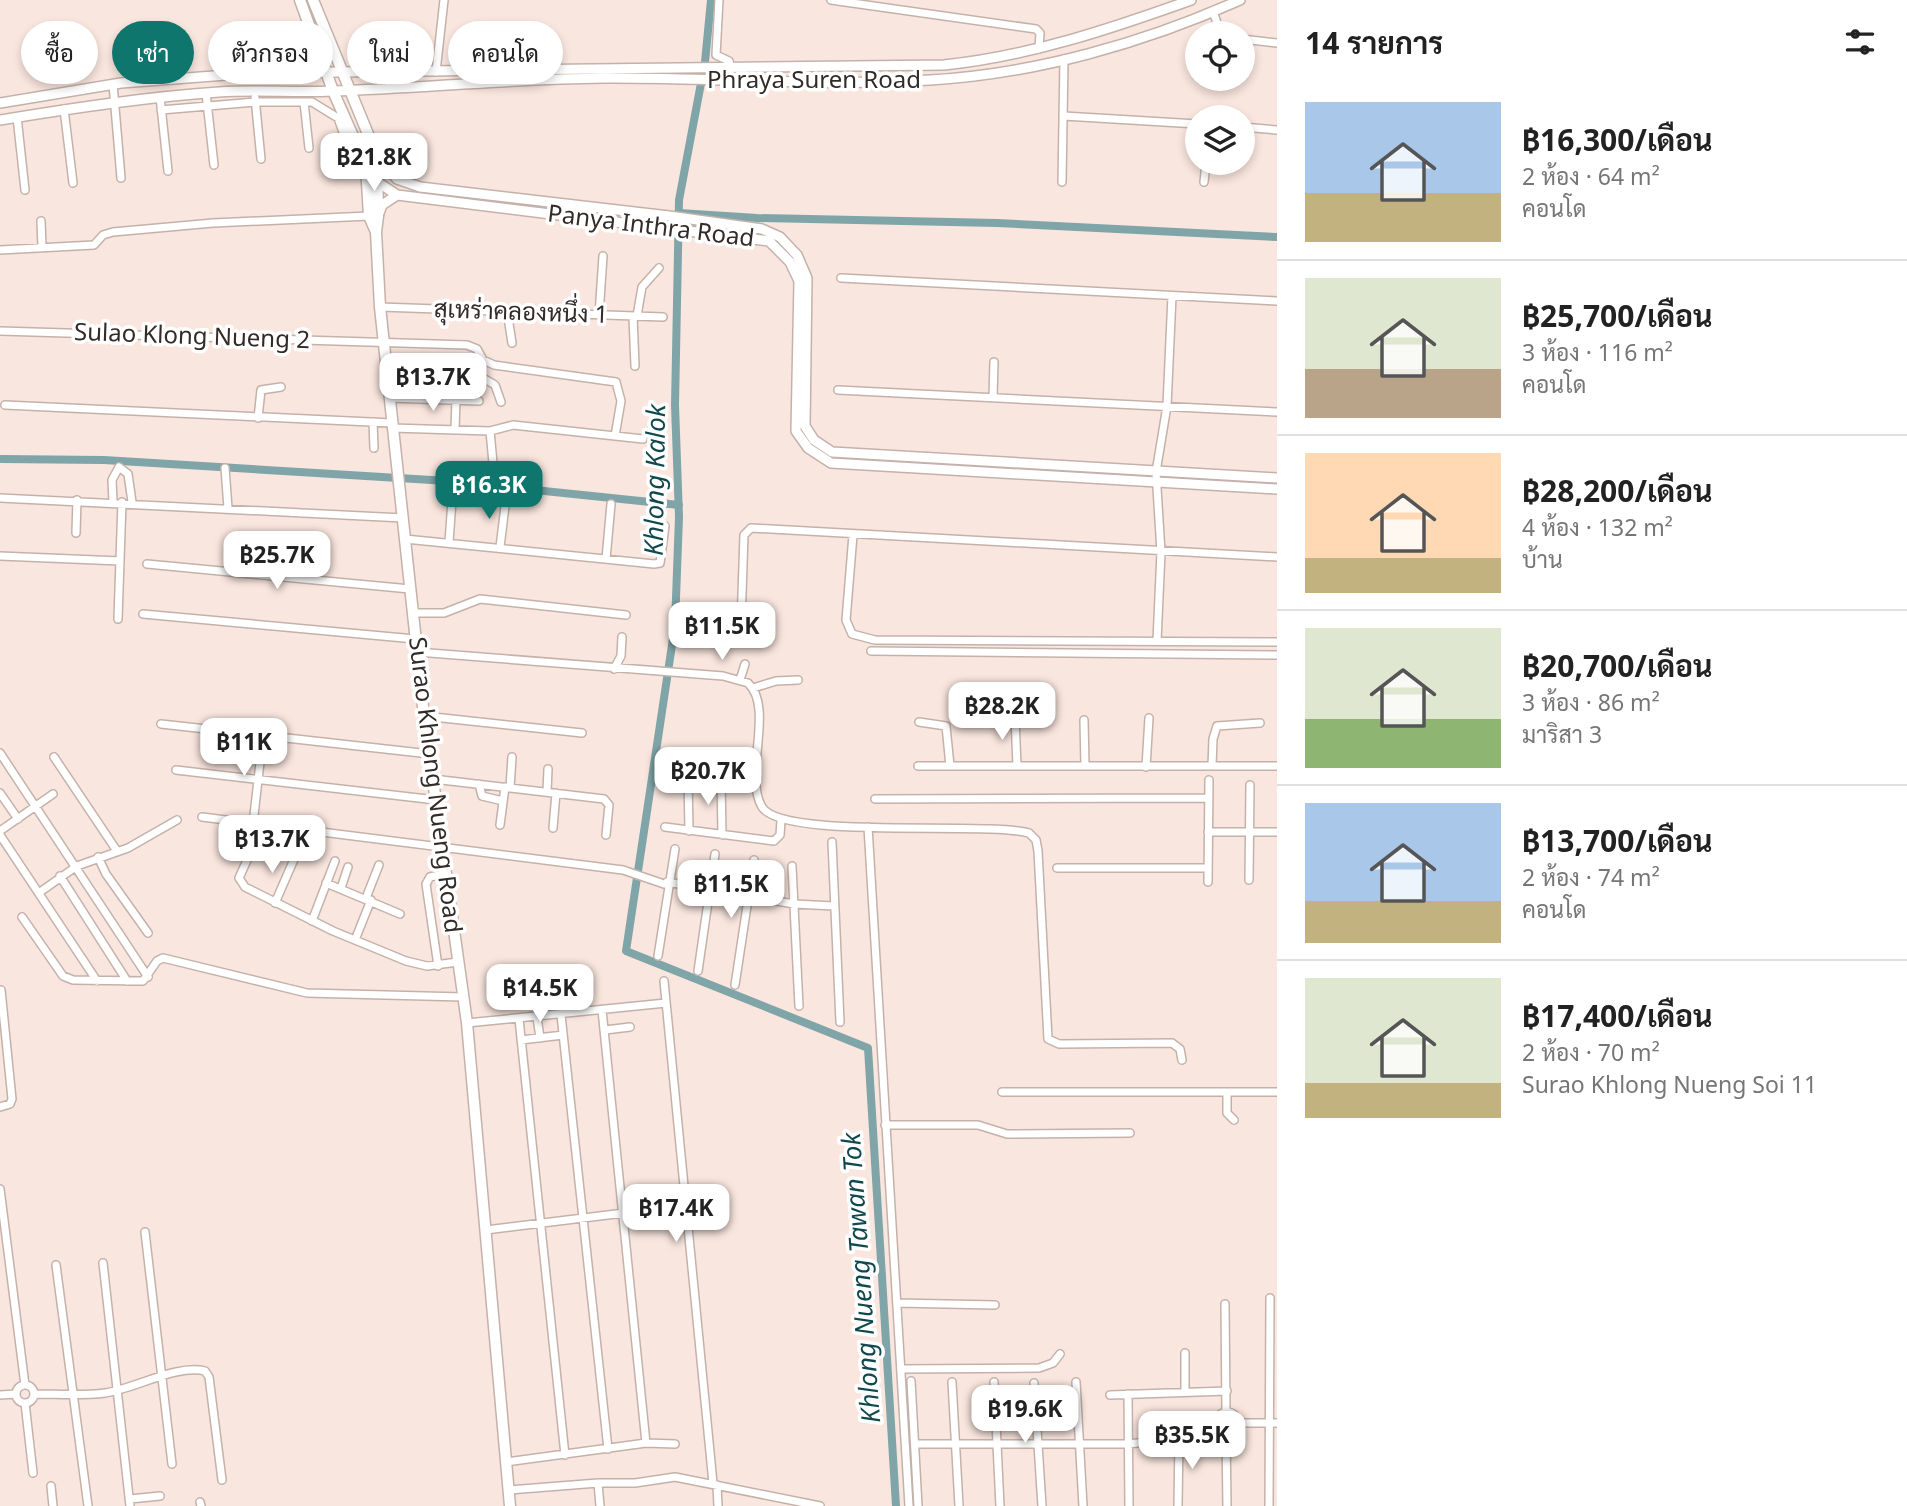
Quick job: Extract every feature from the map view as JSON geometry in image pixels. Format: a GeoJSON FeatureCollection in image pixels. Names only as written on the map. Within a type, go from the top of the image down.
{"type":"FeatureCollection","features":[{"type":"Feature","properties":{"kind":"main road","name":"Panya Inthra Road"},"geometry":{"type":"LineString","coordinates":[[300,0],[308,21]]}},
{"type":"Feature","properties":{"kind":"main road","name":"Panya Inthra Road"},"geometry":{"type":"LineString","coordinates":[[313,0],[377,156]]}},
{"type":"Feature","properties":{"kind":"main road","name":"Panya Inthra Road"},"geometry":{"type":"LineString","coordinates":[[331,84],[365,163]]}},
{"type":"Feature","properties":{"kind":"main road"},"geometry":{"type":"LineString","coordinates":[[365,163],[377,156]]}},
{"type":"Feature","properties":{"kind":"main road","name":"Surao Khlong Nueng Road"},"geometry":{"type":"LineString","coordinates":[[374,216],[377,156]]}},
{"type":"Feature","properties":{"kind":"main road","name":"Surao Khlong Nueng Road"},"geometry":{"type":"LineString","coordinates":[[365,163],[376,232],[383,342],[424,716],[444,874],[467,1023],[510,1506]]}},
{"type":"Feature","properties":{"kind":"street"},"geometry":{"type":"LineString","coordinates":[[436,72],[444,0]]}},
{"type":"Feature","properties":{"kind":"street"},"geometry":{"type":"LineString","coordinates":[[719,0],[716,55],[729,61],[731,68]]}},
{"type":"Feature","properties":{"kind":"street"},"geometry":{"type":"LineString","coordinates":[[831,0],[1036,29],[1040,33],[1039,49]]}},
{"type":"Feature","properties":{"kind":"street","name":"Phraya Suren Road"},"geometry":{"type":"LineString","coordinates":[[436,72],[944,65],[992,60],[1039,49],[1191,0]]}},
{"type":"Feature","properties":{"kind":"street","name":"Phraya Suren Road"},"geometry":{"type":"LineString","coordinates":[[0,120],[114,101],[255,90],[333,92],[549,79],[930,80],[996,74],[1064,59],[1144,36],[1240,0]]}},
{"type":"Feature","properties":{"kind":"street"},"geometry":{"type":"LineString","coordinates":[[1213,12],[1216,21]]}},
{"type":"Feature","properties":{"kind":"street"},"geometry":{"type":"LineString","coordinates":[[1255,40],[1277,43]]}},
{"type":"Feature","properties":{"kind":"street"},"geometry":{"type":"LineString","coordinates":[[336,57],[347,64]]}},
{"type":"Feature","properties":{"kind":"street"},"geometry":{"type":"LineString","coordinates":[[1062,182],[1064,59]]}},
{"type":"Feature","properties":{"kind":"street","name":"Phraya Suren Road"},"geometry":{"type":"LineString","coordinates":[[333,72],[347,72]]}},
{"type":"Feature","properties":{"kind":"street"},"geometry":{"type":"LineString","coordinates":[[113,84],[121,178]]}},
{"type":"Feature","properties":{"kind":"street","name":"Phraya Suren Road"},"geometry":{"type":"LineString","coordinates":[[0,103],[113,84]]}},
{"type":"Feature","properties":{"kind":"street"},"geometry":{"type":"LineString","coordinates":[[358,113],[368,88]]}},
{"type":"Feature","properties":{"kind":"street"},"geometry":{"type":"LineString","coordinates":[[255,90],[261,159]]}},
{"type":"Feature","properties":{"kind":"street"},"geometry":{"type":"LineString","coordinates":[[206,93],[214,165]]}},
{"type":"Feature","properties":{"kind":"street"},"geometry":{"type":"LineString","coordinates":[[160,97],[168,171]]}},
{"type":"Feature","properties":{"kind":"street"},"geometry":{"type":"LineString","coordinates":[[161,110],[256,102],[319,104],[338,118],[348,146]]}},
{"type":"Feature","properties":{"kind":"street"},"geometry":{"type":"LineString","coordinates":[[304,102],[309,148]]}},
{"type":"Feature","properties":{"kind":"street"},"geometry":{"type":"LineString","coordinates":[[64,109],[74,183]]}},
{"type":"Feature","properties":{"kind":"street"},"geometry":{"type":"LineString","coordinates":[[1064,116],[1185,123]]}},
{"type":"Feature","properties":{"kind":"street"},"geometry":{"type":"LineString","coordinates":[[17,117],[25,190]]}},
{"type":"Feature","properties":{"kind":"street"},"geometry":{"type":"LineString","coordinates":[[1255,128],[1277,130]]}},
{"type":"Feature","properties":{"kind":"street","name":"Panya Inthra Road"},"geometry":{"type":"LineString","coordinates":[[377,156],[397,178],[420,187],[669,216],[772,232],[797,255],[807,278],[803,415],[805,426],[822,447],[832,452],[1277,489]]}},
{"type":"Feature","properties":{"kind":"street","name":"Panya Inthra Road"},"geometry":{"type":"LineString","coordinates":[[365,163],[377,183],[397,195],[761,238],[776,246],[795,271],[800,306],[794,417],[796,431],[819,457],[831,463],[1156,477],[1277,478]]}},
{"type":"Feature","properties":{"kind":"street"},"geometry":{"type":"LineString","coordinates":[[1204,183],[1205,175]]}},
{"type":"Feature","properties":{"kind":"street"},"geometry":{"type":"LineString","coordinates":[[0,250],[94,245],[100,237],[113,232],[374,216],[397,195]]}},
{"type":"Feature","properties":{"kind":"street"},"geometry":{"type":"LineString","coordinates":[[41,221],[42,247]]}},
{"type":"Feature","properties":{"kind":"street"},"geometry":{"type":"LineString","coordinates":[[599,315],[603,256]]}},
{"type":"Feature","properties":{"kind":"street"},"geometry":{"type":"LineString","coordinates":[[635,366],[635,316],[642,286],[659,268]]}},
{"type":"Feature","properties":{"kind":"street"},"geometry":{"type":"LineString","coordinates":[[841,278],[1277,301]]}},
{"type":"Feature","properties":{"kind":"street"},"geometry":{"type":"LineString","coordinates":[[1164,654],[1161,641],[1161,552],[1156,477],[1167,406],[1172,296]]}},
{"type":"Feature","properties":{"kind":"street","name":"สุเหร่าคลองหนึ่ง 1"},"geometry":{"type":"LineString","coordinates":[[380,307],[663,317]]}},
{"type":"Feature","properties":{"kind":"street"},"geometry":{"type":"LineString","coordinates":[[507,311],[512,343]]}},
{"type":"Feature","properties":{"kind":"street","name":"Sulao Klong Nueng 2"},"geometry":{"type":"LineString","coordinates":[[0,331],[474,346],[482,360],[495,365],[616,382],[621,401],[615,436]]}},
{"type":"Feature","properties":{"kind":"street"},"geometry":{"type":"LineString","coordinates":[[993,397],[994,362]]}},
{"type":"Feature","properties":{"kind":"street"},"geometry":{"type":"LineString","coordinates":[[387,374],[483,378],[495,386],[501,402]]}},
{"type":"Feature","properties":{"kind":"street"},"geometry":{"type":"LineString","coordinates":[[258,418],[260,392],[281,387]]}},
{"type":"Feature","properties":{"kind":"street"},"geometry":{"type":"LineString","coordinates":[[838,390],[1277,412]]}},
{"type":"Feature","properties":{"kind":"street"},"geometry":{"type":"LineString","coordinates":[[389,398],[479,401]]}},
{"type":"Feature","properties":{"kind":"street"},"geometry":{"type":"LineString","coordinates":[[455,429],[456,400]]}},
{"type":"Feature","properties":{"kind":"street"},"geometry":{"type":"LineString","coordinates":[[5,405],[373,422],[491,431],[513,425],[643,439]]}},
{"type":"Feature","properties":{"kind":"street"},"geometry":{"type":"LineString","coordinates":[[373,422],[374,448]]}},
{"type":"Feature","properties":{"kind":"street"},"geometry":{"type":"LineString","coordinates":[[491,431],[494,474]]}},
{"type":"Feature","properties":{"kind":"street"},"geometry":{"type":"LineString","coordinates":[[113,502],[112,480],[119,467],[128,474],[132,502]]}},
{"type":"Feature","properties":{"kind":"street"},"geometry":{"type":"LineString","coordinates":[[225,468],[228,508]]}},
{"type":"Feature","properties":{"kind":"street"},"geometry":{"type":"LineString","coordinates":[[449,542],[453,487]]}},
{"type":"Feature","properties":{"kind":"street"},"geometry":{"type":"LineString","coordinates":[[0,498],[132,502],[403,518]]}},
{"type":"Feature","properties":{"kind":"street"},"geometry":{"type":"LineString","coordinates":[[500,547],[506,498]]}},
{"type":"Feature","properties":{"kind":"street"},"geometry":{"type":"LineString","coordinates":[[76,533],[77,500]]}},
{"type":"Feature","properties":{"kind":"street"},"geometry":{"type":"LineString","coordinates":[[118,619],[122,502]]}},
{"type":"Feature","properties":{"kind":"street"},"geometry":{"type":"LineString","coordinates":[[606,559],[611,504]]}},
{"type":"Feature","properties":{"kind":"street"},"geometry":{"type":"LineString","coordinates":[[405,539],[660,563],[665,526]]}},
{"type":"Feature","properties":{"kind":"street"},"geometry":{"type":"LineString","coordinates":[[756,633],[741,625],[747,530],[1277,557]]}},
{"type":"Feature","properties":{"kind":"street"},"geometry":{"type":"LineString","coordinates":[[853,535],[846,620],[852,634],[876,640],[1277,642]]}},
{"type":"Feature","properties":{"kind":"street"},"geometry":{"type":"LineString","coordinates":[[0,556],[120,561]]}},
{"type":"Feature","properties":{"kind":"street"},"geometry":{"type":"LineString","coordinates":[[147,564],[410,589]]}},
{"type":"Feature","properties":{"kind":"street"},"geometry":{"type":"LineString","coordinates":[[413,613],[444,613],[480,598],[626,615]]}},
{"type":"Feature","properties":{"kind":"street"},"geometry":{"type":"LineString","coordinates":[[143,614],[415,639]]}},
{"type":"Feature","properties":{"kind":"street"},"geometry":{"type":"LineString","coordinates":[[614,668],[621,656],[622,637]]}},
{"type":"Feature","properties":{"kind":"street"},"geometry":{"type":"LineString","coordinates":[[1144,654],[1145,641]]}},
{"type":"Feature","properties":{"kind":"street"},"geometry":{"type":"LineString","coordinates":[[872,650],[1277,655]]}},
{"type":"Feature","properties":{"kind":"street"},"geometry":{"type":"LineString","coordinates":[[417,652],[665,671],[740,680],[753,688],[758,698],[757,778],[761,805],[766,813],[781,820],[868,827],[1029,833],[1037,846],[1048,1038],[1059,1044],[1172,1044],[1180,1049],[1182,1060]]}},
{"type":"Feature","properties":{"kind":"street"},"geometry":{"type":"LineString","coordinates":[[740,680],[745,664]]}},
{"type":"Feature","properties":{"kind":"street"},"geometry":{"type":"LineString","coordinates":[[753,688],[776,681],[798,680]]}},
{"type":"Feature","properties":{"kind":"street"},"geometry":{"type":"LineString","coordinates":[[424,716],[582,733]]}},
{"type":"Feature","properties":{"kind":"street"},"geometry":{"type":"LineString","coordinates":[[1015,718],[1017,766]]}},
{"type":"Feature","properties":{"kind":"street"},"geometry":{"type":"LineString","coordinates":[[1146,767],[1149,718]]}},
{"type":"Feature","properties":{"kind":"street"},"geometry":{"type":"LineString","coordinates":[[1084,720],[1085,766]]}},
{"type":"Feature","properties":{"kind":"street"},"geometry":{"type":"LineString","coordinates":[[919,722],[942,723],[946,726],[950,766]]}},
{"type":"Feature","properties":{"kind":"street"},"geometry":{"type":"LineString","coordinates":[[1212,766],[1213,738],[1217,726],[1260,723]]}},
{"type":"Feature","properties":{"kind":"street"},"geometry":{"type":"LineString","coordinates":[[162,724],[430,754]]}},
{"type":"Feature","properties":{"kind":"street"},"geometry":{"type":"LineString","coordinates":[[253,824],[263,736]]}},
{"type":"Feature","properties":{"kind":"street"},"geometry":{"type":"LineString","coordinates":[[0,752],[148,976]]}},
{"type":"Feature","properties":{"kind":"street"},"geometry":{"type":"LineString","coordinates":[[54,757],[117,851]]}},
{"type":"Feature","properties":{"kind":"street"},"geometry":{"type":"LineString","coordinates":[[500,825],[512,757]]}},
{"type":"Feature","properties":{"kind":"street"},"geometry":{"type":"LineString","coordinates":[[918,765],[1277,766]]}},
{"type":"Feature","properties":{"kind":"street"},"geometry":{"type":"LineString","coordinates":[[547,792],[548,769]]}},
{"type":"Feature","properties":{"kind":"street"},"geometry":{"type":"LineString","coordinates":[[176,770],[436,800]]}},
{"type":"Feature","properties":{"kind":"street"},"geometry":{"type":"LineString","coordinates":[[721,778],[722,835]]}},
{"type":"Feature","properties":{"kind":"street"},"geometry":{"type":"LineString","coordinates":[[673,779],[757,778]]}},
{"type":"Feature","properties":{"kind":"street"},"geometry":{"type":"LineString","coordinates":[[433,779],[607,801],[606,835]]}},
{"type":"Feature","properties":{"kind":"street"},"geometry":{"type":"LineString","coordinates":[[688,779],[689,831]]}},
{"type":"Feature","properties":{"kind":"street"},"geometry":{"type":"LineString","coordinates":[[1208,882],[1209,780]]}},
{"type":"Feature","properties":{"kind":"street"},"geometry":{"type":"LineString","coordinates":[[479,784],[482,796],[503,801]]}},
{"type":"Feature","properties":{"kind":"street"},"geometry":{"type":"LineString","coordinates":[[1249,880],[1250,785]]}},
{"type":"Feature","properties":{"kind":"street"},"geometry":{"type":"LineString","coordinates":[[0,793],[18,819]]}},
{"type":"Feature","properties":{"kind":"street"},"geometry":{"type":"LineString","coordinates":[[553,828],[556,793]]}},
{"type":"Feature","properties":{"kind":"street"},"geometry":{"type":"LineString","coordinates":[[53,794],[0,833],[97,981]]}},
{"type":"Feature","properties":{"kind":"street"},"geometry":{"type":"LineString","coordinates":[[876,799],[1208,798]]}},
{"type":"Feature","properties":{"kind":"street"},"geometry":{"type":"LineString","coordinates":[[201,817],[634,872],[653,880],[710,890],[794,904],[834,906]]}},
{"type":"Feature","properties":{"kind":"street"},"geometry":{"type":"LineString","coordinates":[[40,892],[77,866],[117,851],[177,820]]}},
{"type":"Feature","properties":{"kind":"street"},"geometry":{"type":"LineString","coordinates":[[665,827],[774,841],[780,835],[781,820]]}},
{"type":"Feature","properties":{"kind":"street"},"geometry":{"type":"LineString","coordinates":[[868,827],[909,1506]]}},
{"type":"Feature","properties":{"kind":"street"},"geometry":{"type":"LineString","coordinates":[[1208,832],[1277,832]]}},
{"type":"Feature","properties":{"kind":"street"},"geometry":{"type":"LineString","coordinates":[[832,842],[840,1022]]}},
{"type":"Feature","properties":{"kind":"street"},"geometry":{"type":"LineString","coordinates":[[252,849],[240,883],[275,903],[419,966],[458,962]]}},
{"type":"Feature","properties":{"kind":"street"},"geometry":{"type":"LineString","coordinates":[[658,956],[675,849]]}},
{"type":"Feature","properties":{"kind":"street"},"geometry":{"type":"LineString","coordinates":[[698,971],[715,854]]}},
{"type":"Feature","properties":{"kind":"street"},"geometry":{"type":"LineString","coordinates":[[275,903],[295,857]]}},
{"type":"Feature","properties":{"kind":"street"},"geometry":{"type":"LineString","coordinates":[[98,858],[106,874],[148,933]]}},
{"type":"Feature","properties":{"kind":"street"},"geometry":{"type":"LineString","coordinates":[[735,985],[754,860]]}},
{"type":"Feature","properties":{"kind":"street"},"geometry":{"type":"LineString","coordinates":[[312,921],[335,861]]}},
{"type":"Feature","properties":{"kind":"street"},"geometry":{"type":"LineString","coordinates":[[355,940],[379,865]]}},
{"type":"Feature","properties":{"kind":"street"},"geometry":{"type":"LineString","coordinates":[[792,866],[799,1006]]}},
{"type":"Feature","properties":{"kind":"street"},"geometry":{"type":"LineString","coordinates":[[341,888],[348,867]]}},
{"type":"Feature","properties":{"kind":"street"},"geometry":{"type":"LineString","coordinates":[[1057,868],[1208,868]]}},
{"type":"Feature","properties":{"kind":"street"},"geometry":{"type":"LineString","coordinates":[[438,965],[426,884],[430,877],[444,874]]}},
{"type":"Feature","properties":{"kind":"street"},"geometry":{"type":"LineString","coordinates":[[60,876],[127,981]]}},
{"type":"Feature","properties":{"kind":"street"},"geometry":{"type":"LineString","coordinates":[[326,883],[400,914]]}},
{"type":"Feature","properties":{"kind":"street"},"geometry":{"type":"LineString","coordinates":[[22,917],[63,976],[97,981],[143,981],[157,961],[163,958],[307,993],[463,997]]}},
{"type":"Feature","properties":{"kind":"street"},"geometry":{"type":"LineString","coordinates":[[664,981],[718,1506]]}},
{"type":"Feature","properties":{"kind":"street"},"geometry":{"type":"LineString","coordinates":[[0,1107],[10,1104],[12,1099],[1,990]]}},
{"type":"Feature","properties":{"kind":"street"},"geometry":{"type":"LineString","coordinates":[[467,1023],[666,1003]]}},
{"type":"Feature","properties":{"kind":"street"},"geometry":{"type":"LineString","coordinates":[[603,1010],[646,1443]]}},
{"type":"Feature","properties":{"kind":"street"},"geometry":{"type":"LineString","coordinates":[[561,1015],[608,1449]]}},
{"type":"Feature","properties":{"kind":"street"},"geometry":{"type":"LineString","coordinates":[[537,1017],[540,1038]]}},
{"type":"Feature","properties":{"kind":"street"},"geometry":{"type":"LineString","coordinates":[[519,1019],[565,1455]]}},
{"type":"Feature","properties":{"kind":"street"},"geometry":{"type":"LineString","coordinates":[[605,1030],[631,1027]]}},
{"type":"Feature","properties":{"kind":"street"},"geometry":{"type":"LineString","coordinates":[[521,1040],[563,1035]]}},
{"type":"Feature","properties":{"kind":"street"},"geometry":{"type":"LineString","coordinates":[[1002,1092],[1277,1092]]}},
{"type":"Feature","properties":{"kind":"street"},"geometry":{"type":"LineString","coordinates":[[1227,1092],[1226,1110],[1234,1120]]}},
{"type":"Feature","properties":{"kind":"street"},"geometry":{"type":"LineString","coordinates":[[885,1125],[978,1125],[1007,1134],[1130,1133]]}},
{"type":"Feature","properties":{"kind":"street"},"geometry":{"type":"LineString","coordinates":[[0,1189],[25,1385]]}},
{"type":"Feature","properties":{"kind":"street"},"geometry":{"type":"LineString","coordinates":[[485,1230],[624,1213]]}},
{"type":"Feature","properties":{"kind":"street"},"geometry":{"type":"LineString","coordinates":[[145,1232],[164,1377],[172,1464]]}},
{"type":"Feature","properties":{"kind":"street"},"geometry":{"type":"LineString","coordinates":[[103,1263],[130,1502],[160,1496]]}},
{"type":"Feature","properties":{"kind":"street"},"geometry":{"type":"LineString","coordinates":[[56,1265],[88,1506]]}},
{"type":"Feature","properties":{"kind":"street"},"geometry":{"type":"LineString","coordinates":[[1269,1506],[1273,1423],[1270,1298]]}},
{"type":"Feature","properties":{"kind":"street"},"geometry":{"type":"LineString","coordinates":[[897,1303],[995,1305]]}},
{"type":"Feature","properties":{"kind":"street"},"geometry":{"type":"LineString","coordinates":[[1225,1304],[1226,1412]]}},
{"type":"Feature","properties":{"kind":"street"},"geometry":{"type":"LineString","coordinates":[[1185,1353],[1185,1392]]}},
{"type":"Feature","properties":{"kind":"street"},"geometry":{"type":"LineString","coordinates":[[902,1369],[1039,1368],[1053,1363],[1060,1354]]}},
{"type":"Feature","properties":{"kind":"street"},"geometry":{"type":"LineString","coordinates":[[34,1394],[117,1391],[195,1370],[208,1374],[222,1480]]}},
{"type":"Feature","properties":{"kind":"street"},"geometry":{"type":"LineString","coordinates":[[911,1381],[918,1506]]}},
{"type":"Feature","properties":{"kind":"street"},"geometry":{"type":"LineString","coordinates":[[953,1382],[959,1506]]}},
{"type":"Feature","properties":{"kind":"street"},"geometry":{"type":"LineString","coordinates":[[994,1382],[1000,1506]]}},
{"type":"Feature","properties":{"kind":"street"},"geometry":{"type":"LineString","coordinates":[[1076,1382],[1083,1506]]}},
{"type":"Feature","properties":{"kind":"street"},"geometry":{"type":"LineString","coordinates":[[1034,1383],[1042,1506]]}},
{"type":"Feature","properties":{"kind":"street"},"geometry":{"type":"LineString","coordinates":[[25,1385],[32,1388],[34,1394],[32,1401],[25,1403],[19,1401],[16,1394],[19,1387],[25,1385]]}},
{"type":"Feature","properties":{"kind":"street"},"geometry":{"type":"LineString","coordinates":[[1110,1395],[1227,1391]]}},
{"type":"Feature","properties":{"kind":"street"},"geometry":{"type":"LineString","coordinates":[[0,1395],[16,1394]]}},
{"type":"Feature","properties":{"kind":"street"},"geometry":{"type":"LineString","coordinates":[[1128,1394],[1129,1506]]}},
{"type":"Feature","properties":{"kind":"street"},"geometry":{"type":"LineString","coordinates":[[25,1403],[33,1473]]}},
{"type":"Feature","properties":{"kind":"street"},"geometry":{"type":"LineString","coordinates":[[1217,1425],[1219,1416],[1226,1412],[1235,1415],[1238,1423],[1234,1432],[1226,1434]]}},
{"type":"Feature","properties":{"kind":"street"},"geometry":{"type":"LineString","coordinates":[[1238,1423],[1273,1423]]}},
{"type":"Feature","properties":{"kind":"street"},"geometry":{"type":"LineString","coordinates":[[915,1444],[1129,1444],[1179,1436],[1217,1425]]}},
{"type":"Feature","properties":{"kind":"street"},"geometry":{"type":"LineString","coordinates":[[1217,1425],[1226,1434],[1227,1506]]}},
{"type":"Feature","properties":{"kind":"street"},"geometry":{"type":"LineString","coordinates":[[1178,1506],[1179,1436]]}},
{"type":"Feature","properties":{"kind":"street"},"geometry":{"type":"LineString","coordinates":[[506,1462],[646,1443],[675,1444]]}},
{"type":"Feature","properties":{"kind":"street"},"geometry":{"type":"LineString","coordinates":[[509,1490],[635,1483],[675,1477],[820,1506]]}},
{"type":"Feature","properties":{"kind":"street"},"geometry":{"type":"LineString","coordinates":[[598,1483],[600,1506]]}},
{"type":"Feature","properties":{"kind":"street"},"geometry":{"type":"LineString","coordinates":[[51,1486],[54,1506]]}},
{"type":"Feature","properties":{"kind":"waterway","name":"Khlong Kalok"},"geometry":{"type":"LineString","coordinates":[[711,0],[705,62],[679,200],[675,405],[679,517],[675,625],[626,951],[868,1048],[896,1506]]}},
{"type":"Feature","properties":{"kind":"waterway"},"geometry":{"type":"LineString","coordinates":[[679,213],[757,218],[997,223],[1277,237]]}},
{"type":"Feature","properties":{"kind":"waterway"},"geometry":{"type":"LineString","coordinates":[[0,459],[104,460],[448,481],[679,505]]}},
{"type":"Feature","properties":{"kind":"water label","name":"Khlong Nueng Tawan Tok"},"geometry":{"type":"Point","coordinates":[861,1278]}}]}
